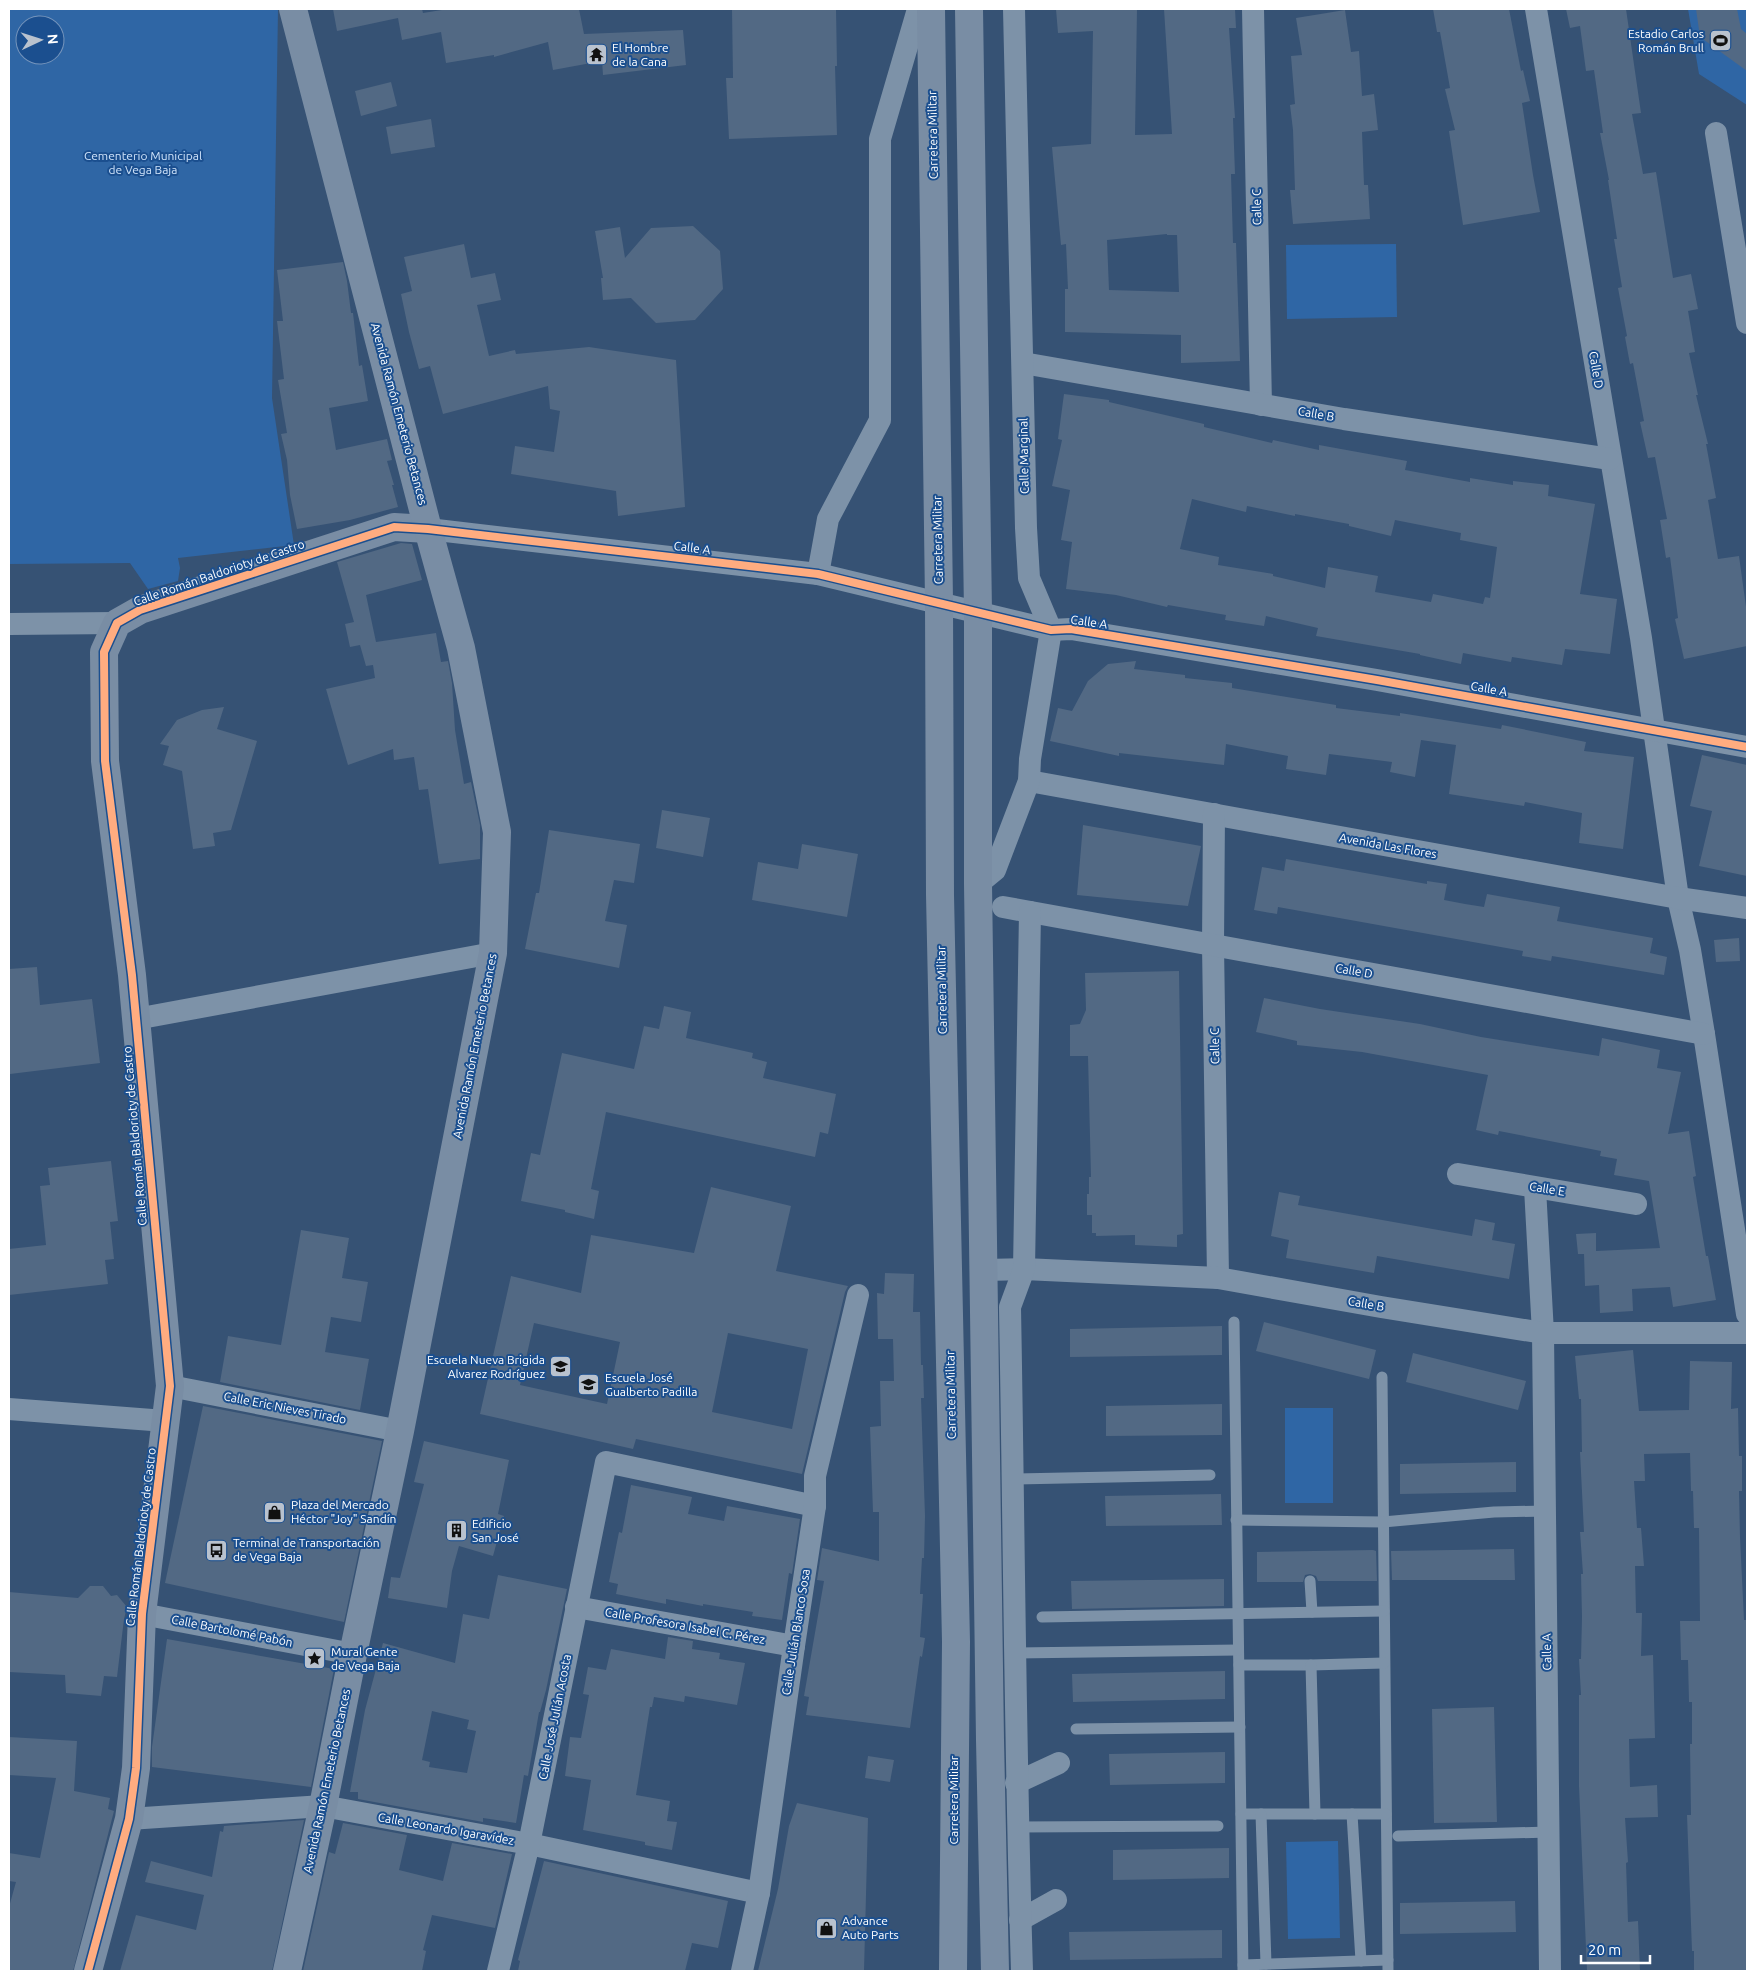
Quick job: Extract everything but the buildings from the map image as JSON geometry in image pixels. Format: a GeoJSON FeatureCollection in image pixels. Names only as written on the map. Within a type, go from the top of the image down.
{"type":"FeatureCollection","features":[{"type":"Feature","properties":{"kind":"main road","name":"Avenida Ramón Emeterio Betances"},"geometry":{"type":"LineString","coordinates":[[287,1971],[400,1431],[493,953],[497,832],[461,648],[428,529],[293,9]]}},
{"type":"Feature","properties":{"kind":"main road","name":"Carretera Militar"},"geometry":{"type":"LineString","coordinates":[[932,9],[939,602],[940,905],[956,1642],[953,1971]]}},
{"type":"Feature","properties":{"kind":"main road"},"geometry":{"type":"LineString","coordinates":[[970,9],[978,612],[978,884],[995,1971]]}},
{"type":"Feature","properties":{"kind":"main road","name":"Calle Román Baldorioty de Castro"},"geometry":{"type":"LineString","coordinates":[[88,1971],[129,1819],[136,1768],[142,1614],[170,1386],[132,974],[105,761],[104,652],[118,623],[140,610],[394,527],[428,529]]}},
{"type":"Feature","properties":{"kind":"street"},"geometry":{"type":"LineString","coordinates":[[818,574],[828,519],[880,420],[880,139],[918,9]]}},
{"type":"Feature","properties":{"kind":"street","name":"Calle Marginal"},"geometry":{"type":"LineString","coordinates":[[1014,9],[1026,528],[1029,578],[1051,630]]}},
{"type":"Feature","properties":{"kind":"street","name":"Calle C"},"geometry":{"type":"LineString","coordinates":[[1254,9],[1261,405]]}},
{"type":"Feature","properties":{"kind":"street","name":"Calle D"},"geometry":{"type":"LineString","coordinates":[[1536,9],[1641,638],[1678,898],[1690,950],[1704,1034],[1747,1314]]}},
{"type":"Feature","properties":{"kind":"street"},"geometry":{"type":"LineString","coordinates":[[1716,133],[1744,276],[1747,323]]}},
{"type":"Feature","properties":{"kind":"street","name":"Calle B"},"geometry":{"type":"LineString","coordinates":[[1023,363],[1344,419],[1610,459]]}},
{"type":"Feature","properties":{"kind":"street","name":"Calle A"},"geometry":{"type":"LineString","coordinates":[[428,529],[818,574],[1051,630],[1071,629],[1377,680],[1747,747]]}},
{"type":"Feature","properties":{"kind":"street"},"geometry":{"type":"LineString","coordinates":[[9,624],[118,623]]}},
{"type":"Feature","properties":{"kind":"street"},"geometry":{"type":"LineString","coordinates":[[978,884],[995,870],[1029,781],[1030,758],[1051,630]]}},
{"type":"Feature","properties":{"kind":"street","name":"Avenida Las Flores"},"geometry":{"type":"LineString","coordinates":[[1029,781],[1678,898],[1747,908]]}},
{"type":"Feature","properties":{"kind":"street","name":"Calle C"},"geometry":{"type":"LineString","coordinates":[[1214,814],[1213,945],[1218,1278]]}},
{"type":"Feature","properties":{"kind":"street","name":"Calle D"},"geometry":{"type":"LineString","coordinates":[[1003,907],[1704,1034]]}},
{"type":"Feature","properties":{"kind":"street"},"geometry":{"type":"LineString","coordinates":[[1022,1971],[1016,1783],[1016,1653],[1010,1307],[1024,1269],[1030,912]]}},
{"type":"Feature","properties":{"kind":"street"},"geometry":{"type":"LineString","coordinates":[[136,1019],[493,953]]}},
{"type":"Feature","properties":{"kind":"street","name":"Calle E"},"geometry":{"type":"LineString","coordinates":[[1458,1174],[1636,1204]]}},
{"type":"Feature","properties":{"kind":"street","name":"Calle A"},"geometry":{"type":"LineString","coordinates":[[1535,1188],[1543,1333],[1550,1971]]}},
{"type":"Feature","properties":{"kind":"street","name":"Calle B"},"geometry":{"type":"LineString","coordinates":[[985,1270],[1024,1269],[1218,1278],[1543,1333],[1747,1333]]}},
{"type":"Feature","properties":{"kind":"street","name":"Calle Julián Blanco Sosa"},"geometry":{"type":"LineString","coordinates":[[742,1971],[759,1893],[816,1506],[815,1476],[858,1294]]}},
{"type":"Feature","properties":{"kind":"street","name":"Calle Eric Nieves Tirado"},"geometry":{"type":"LineString","coordinates":[[170,1386],[400,1431]]}},
{"type":"Feature","properties":{"kind":"street"},"geometry":{"type":"LineString","coordinates":[[9,1409],[165,1421]]}},
{"type":"Feature","properties":{"kind":"street","name":"Calle José Julián Acosta"},"geometry":{"type":"LineString","coordinates":[[498,1971],[530,1844],[606,1462],[816,1506]]}},
{"type":"Feature","properties":{"kind":"street","name":"Calle Profesora Isabel C. Pérez"},"geometry":{"type":"LineString","coordinates":[[576,1606],[794,1646]]}},
{"type":"Feature","properties":{"kind":"street","name":"Calle Bartolomé Pabón"},"geometry":{"type":"LineString","coordinates":[[142,1614],[352,1654]]}},
{"type":"Feature","properties":{"kind":"street"},"geometry":{"type":"LineString","coordinates":[[1016,1783],[1059,1763]]}},
{"type":"Feature","properties":{"kind":"street","name":"Calle Leonardo Igaravídez"},"geometry":{"type":"LineString","coordinates":[[129,1819],[323,1806],[530,1844],[759,1893]]}},
{"type":"Feature","properties":{"kind":"street"},"geometry":{"type":"LineString","coordinates":[[1020,1920],[1056,1900]]}},
{"type":"Feature","properties":{"kind":"lane"},"geometry":{"type":"LineString","coordinates":[[1234,1322],[1243,1968],[1266,1964],[1361,1961],[1388,1966],[1382,1376]]}},
{"type":"Feature","properties":{"kind":"lane"},"geometry":{"type":"LineString","coordinates":[[1013,1479],[1210,1475]]}},
{"type":"Feature","properties":{"kind":"lane"},"geometry":{"type":"LineString","coordinates":[[1236,1520],[1383,1522],[1494,1512],[1545,1511]]}},
{"type":"Feature","properties":{"kind":"lane"},"geometry":{"type":"LineString","coordinates":[[1310,1582],[1312,1612]]}},
{"type":"Feature","properties":{"kind":"lane"},"geometry":{"type":"LineString","coordinates":[[1042,1617],[1384,1611]]}},
{"type":"Feature","properties":{"kind":"lane"},"geometry":{"type":"LineString","coordinates":[[1016,1653],[1238,1650]]}},
{"type":"Feature","properties":{"kind":"lane"},"geometry":{"type":"LineString","coordinates":[[1239,1664],[1384,1663]]}},
{"type":"Feature","properties":{"kind":"lane"},"geometry":{"type":"LineString","coordinates":[[1311,1665],[1315,1814]]}},
{"type":"Feature","properties":{"kind":"lane"},"geometry":{"type":"LineString","coordinates":[[1076,1729],[1240,1727]]}},
{"type":"Feature","properties":{"kind":"lane"},"geometry":{"type":"LineString","coordinates":[[1241,1814],[1386,1814]]}},
{"type":"Feature","properties":{"kind":"lane"},"geometry":{"type":"LineString","coordinates":[[1261,1814],[1266,1964]]}},
{"type":"Feature","properties":{"kind":"lane"},"geometry":{"type":"LineString","coordinates":[[1352,1814],[1361,1961]]}},
{"type":"Feature","properties":{"kind":"lane"},"geometry":{"type":"LineString","coordinates":[[1017,1828],[1218,1826]]}},
{"type":"Feature","properties":{"kind":"lane"},"geometry":{"type":"LineString","coordinates":[[1398,1836],[1549,1832]]}},
{"type":"Feature","properties":{"kind":"green space","name":"Cementerio Municipal de Vega Baja"},"geometry":{"type":"Polygon","coordinates":[[[9,9],[278,9],[272,398],[294,545],[178,558],[180,568],[178,581],[148,589],[130,563],[9,564],[9,9]]]}},
{"type":"Feature","properties":{"kind":"green space","name":"Estadio Carlos Román Brull"},"geometry":{"type":"Polygon","coordinates":[[[1688,9],[1747,9],[1747,105],[1699,74],[1688,9]]]}},
{"type":"Feature","properties":{"kind":"green space"},"geometry":{"type":"Polygon","coordinates":[[[1396,244],[1397,317],[1287,319],[1286,245],[1396,244]]]}},
{"type":"Feature","properties":{"kind":"green space"},"geometry":{"type":"Polygon","coordinates":[[[1285,1408],[1333,1408],[1333,1503],[1285,1503],[1285,1408]]]}},
{"type":"Feature","properties":{"kind":"green space"},"geometry":{"type":"Polygon","coordinates":[[[1338,1841],[1340,1938],[1288,1939],[1286,1842],[1338,1841]]]}},
{"type":"Feature","properties":{"kind":"cycle path"},"geometry":{"type":"LineString","coordinates":[[88,1971],[129,1819],[136,1768],[142,1614],[170,1386],[132,975],[105,761],[104,652],[117,623],[140,610],[394,527],[428,529],[818,574],[1051,630],[1071,629],[1377,680],[1747,747]]}},
{"type":"Feature","properties":{"kind":"place","name":"Estadio Carlos Román Brull"},"geometry":{"type":"Point","coordinates":[1720,41]}},
{"type":"Feature","properties":{"kind":"place","name":"El Hombre de la Cana"},"geometry":{"type":"Point","coordinates":[596,55]}},
{"type":"Feature","properties":{"kind":"place","name":"Escuela Nueva Brigida Alvarez Rodríguez"},"geometry":{"type":"Point","coordinates":[561,1367]}},
{"type":"Feature","properties":{"kind":"place","name":"Escuela José Gualberto Padilla"},"geometry":{"type":"Point","coordinates":[589,1385]}},
{"type":"Feature","properties":{"kind":"place","name":"Plaza del Mercado Héctor \"Joy\" Sandín"},"geometry":{"type":"Point","coordinates":[275,1512]}},
{"type":"Feature","properties":{"kind":"place","name":"Edificio San José"},"geometry":{"type":"Point","coordinates":[456,1531]}},
{"type":"Feature","properties":{"kind":"place","name":"Terminal de Transportación de Vega Baja"},"geometry":{"type":"Point","coordinates":[217,1550]}},
{"type":"Feature","properties":{"kind":"place","name":"Mural Gente de Vega Baja"},"geometry":{"type":"Point","coordinates":[315,1659]}},
{"type":"Feature","properties":{"kind":"place","name":"Advance Auto Parts"},"geometry":{"type":"Point","coordinates":[826,1928]}}]}
